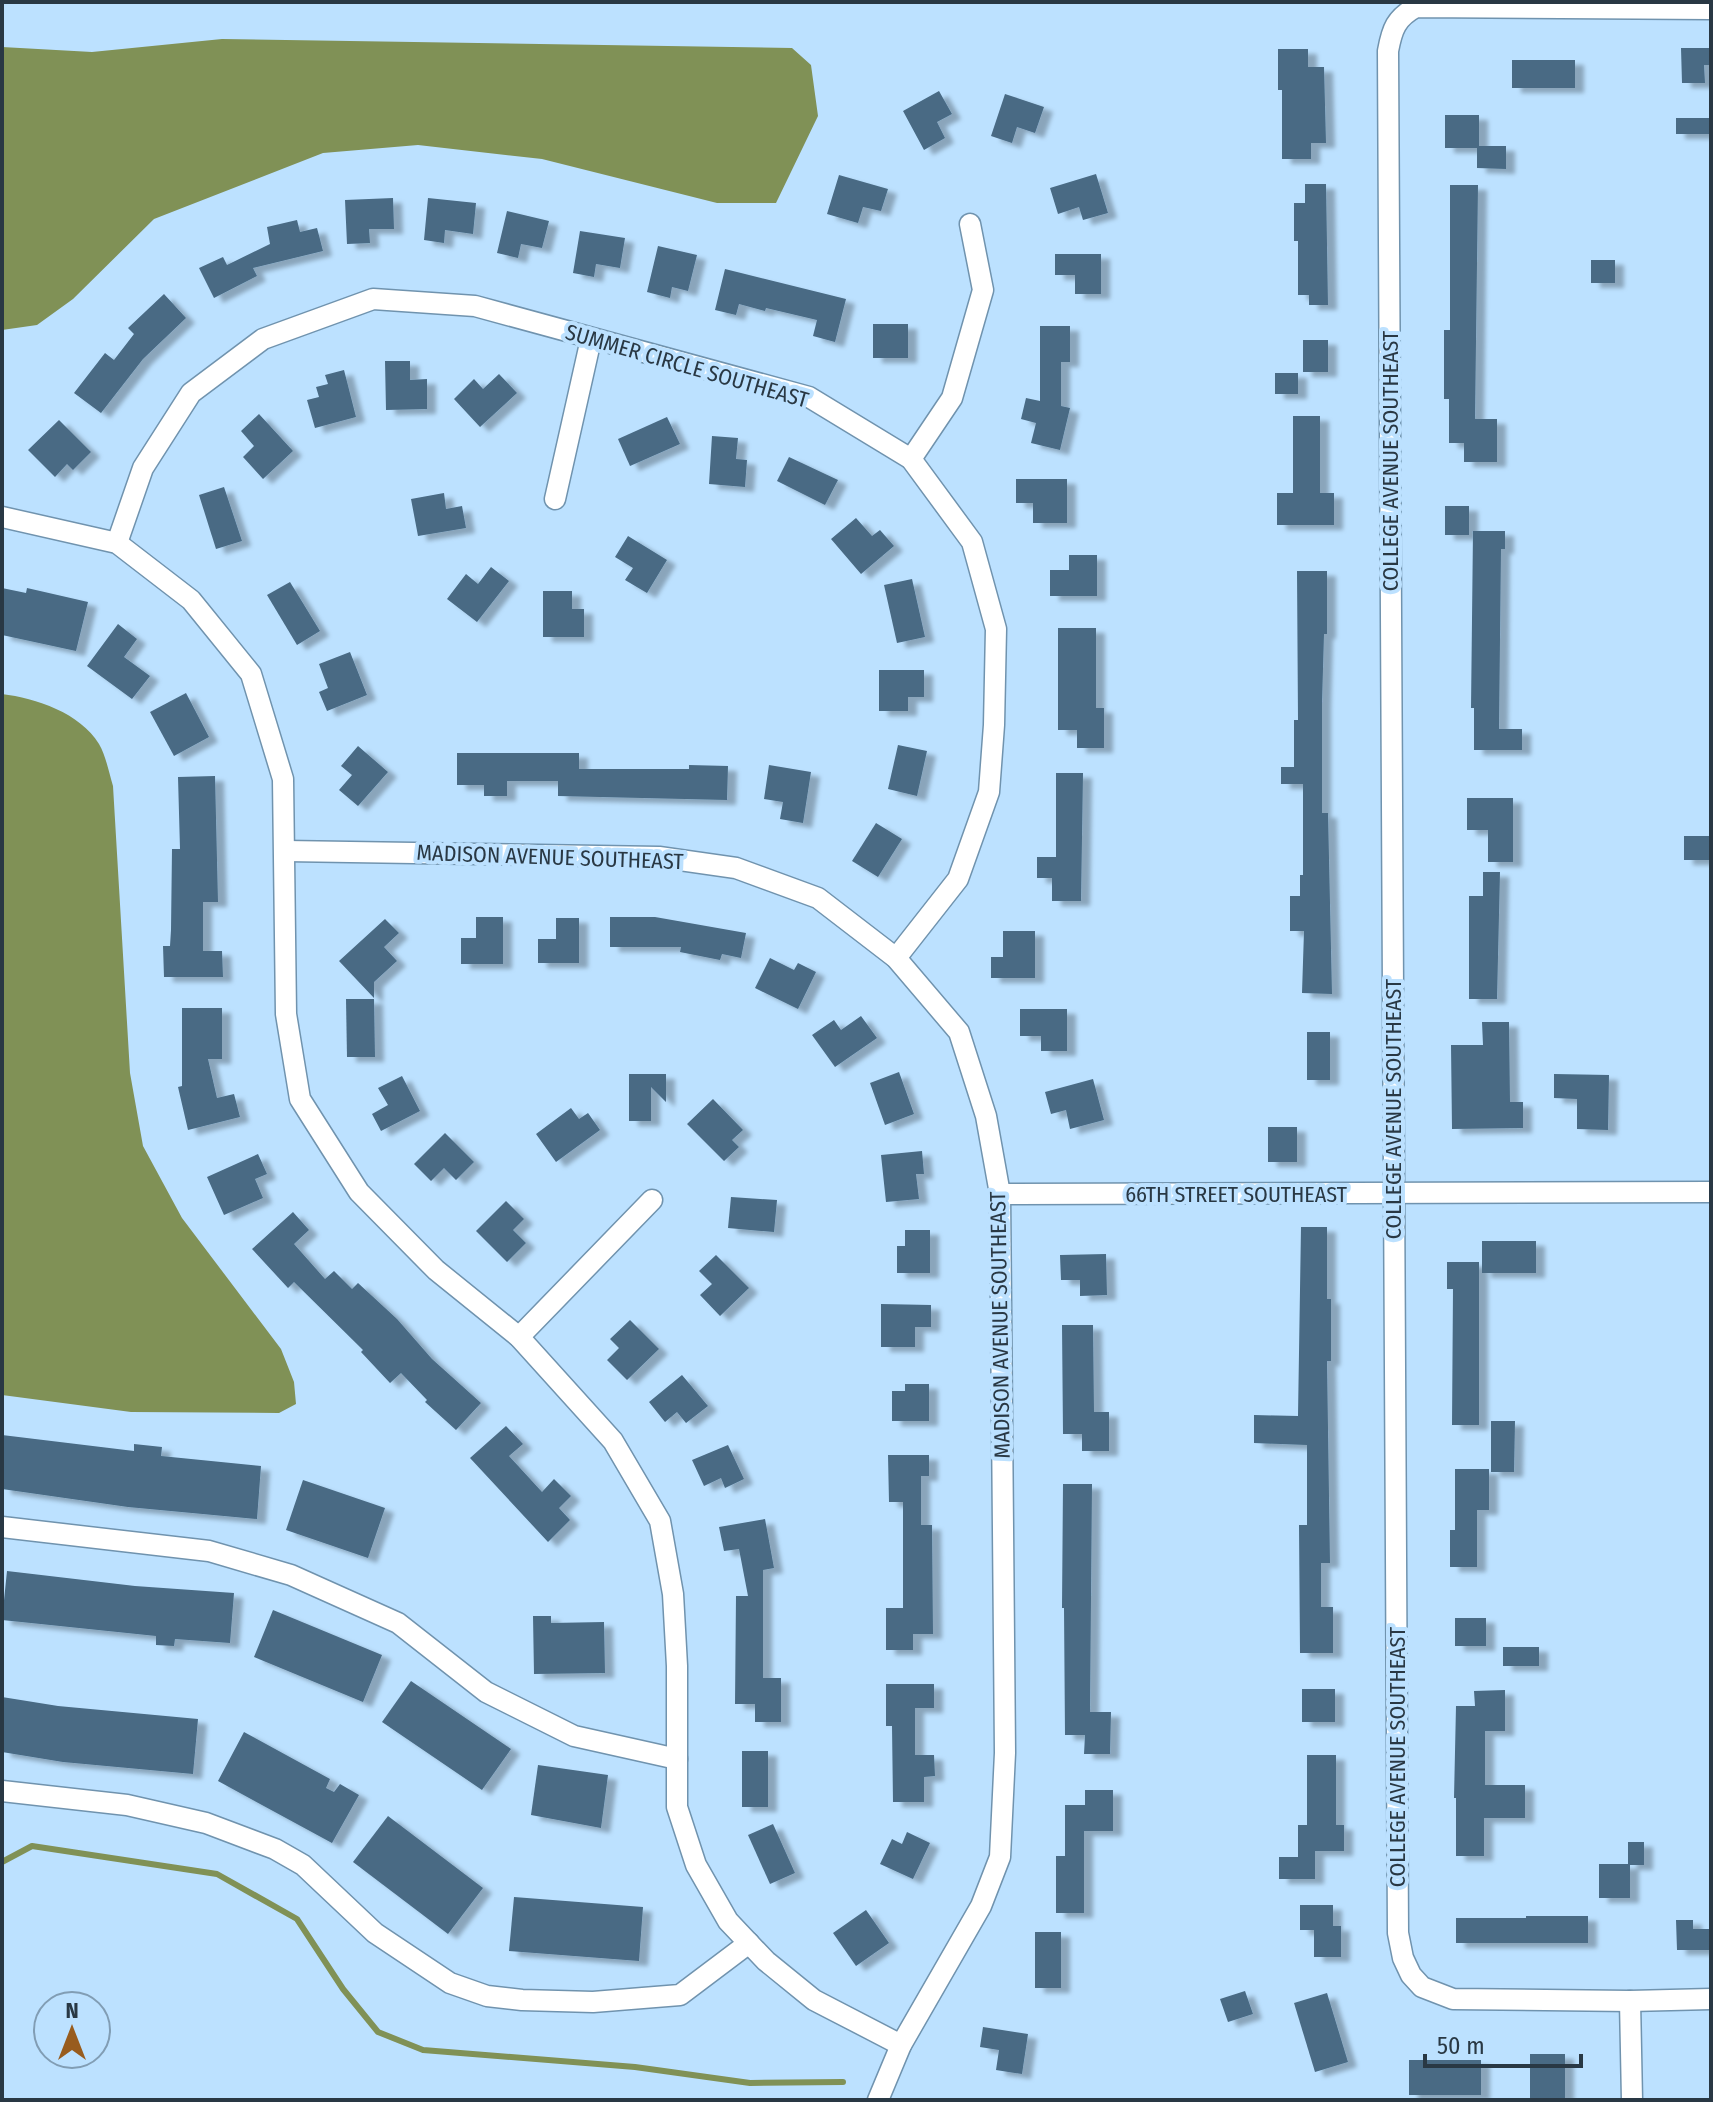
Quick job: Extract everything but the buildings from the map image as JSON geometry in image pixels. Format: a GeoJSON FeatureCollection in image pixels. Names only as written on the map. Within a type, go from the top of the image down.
{"type":"FeatureCollection","features":[{"type":"Feature","properties":{"kind":"street","name":"COLLEGE AVENUE SOUTHEAST"},"geometry":{"type":"LineString","coordinates":[[1711,9],[1416,7],[1401,16],[1392,31],[1388,51],[1398,1933],[1403,1958],[1411,1975],[1422,1987],[1453,1999],[1711,1999]]}},
{"type":"Feature","properties":{"kind":"street"},"geometry":{"type":"LineString","coordinates":[[911,459],[952,398],[983,290],[970,224]]}},
{"type":"Feature","properties":{"kind":"street","name":"SUMMER CIRCLE SOUTHEAST"},"geometry":{"type":"LineString","coordinates":[[117,543],[143,468],[191,393],[263,339],[373,299],[475,306],[809,397],[911,459],[972,542],[996,629],[989,792],[958,879],[896,958]]}},
{"type":"Feature","properties":{"kind":"street"},"geometry":{"type":"LineString","coordinates":[[555,499],[591,339]]}},
{"type":"Feature","properties":{"kind":"street"},"geometry":{"type":"LineString","coordinates":[[2,517],[117,543],[191,600],[251,674],[283,779],[286,1014],[300,1099],[359,1192],[436,1270],[519,1337],[613,1441],[660,1521],[673,1594],[677,1807],[696,1865],[728,1921],[766,1961],[814,2000],[901,2045]]}},
{"type":"Feature","properties":{"kind":"street","name":"MADISON AVENUE SOUTHEAST"},"geometry":{"type":"LineString","coordinates":[[286,851],[659,857],[736,868],[818,898],[896,958],[959,1032],[986,1116],[1000,1194],[1005,1753],[1000,1857],[981,1906],[901,2045],[878,2100]]}},
{"type":"Feature","properties":{"kind":"street","name":"66TH STREET SOUTHEAST"},"geometry":{"type":"LineString","coordinates":[[1000,1194],[1711,1192]]}},
{"type":"Feature","properties":{"kind":"street"},"geometry":{"type":"LineString","coordinates":[[519,1337],[652,1200]]}},
{"type":"Feature","properties":{"kind":"street"},"geometry":{"type":"LineString","coordinates":[[2,1527],[209,1551],[291,1575],[398,1623],[486,1692],[574,1736],[677,1759]]}},
{"type":"Feature","properties":{"kind":"street"},"geometry":{"type":"LineString","coordinates":[[2,1791],[127,1805],[206,1823],[275,1849],[303,1865],[375,1933],[450,1983],[487,1996],[593,2002],[680,1995],[749,1943]]}},
{"type":"Feature","properties":{"kind":"street"},"geometry":{"type":"LineString","coordinates":[[1630,2001],[1632,2100]]}},
{"type":"Feature","properties":{"kind":"shaded area"},"geometry":{"type":"Polygon","coordinates":[[[222,39],[792,48],[811,65],[818,116],[776,203],[717,203],[542,159],[418,145],[323,153],[154,219],[73,299],[37,325],[2,330],[2,47],[92,52],[222,39]]]}},
{"type":"Feature","properties":{"kind":"shaded area"},"geometry":{"type":"Polygon","coordinates":[[[2,694],[43,703],[69,716],[91,733],[104,754],[113,786],[130,1073],[143,1146],[182,1218],[281,1349],[294,1382],[296,1404],[279,1413],[131,1412],[2,1395],[2,694]]]}},
{"type":"Feature","properties":{"kind":"waterway"},"geometry":{"type":"LineString","coordinates":[[2,1862],[32,1846],[217,1874],[297,1919],[343,1989],[378,2032],[423,2050],[635,2067],[750,2083],[843,2082]]}}]}
